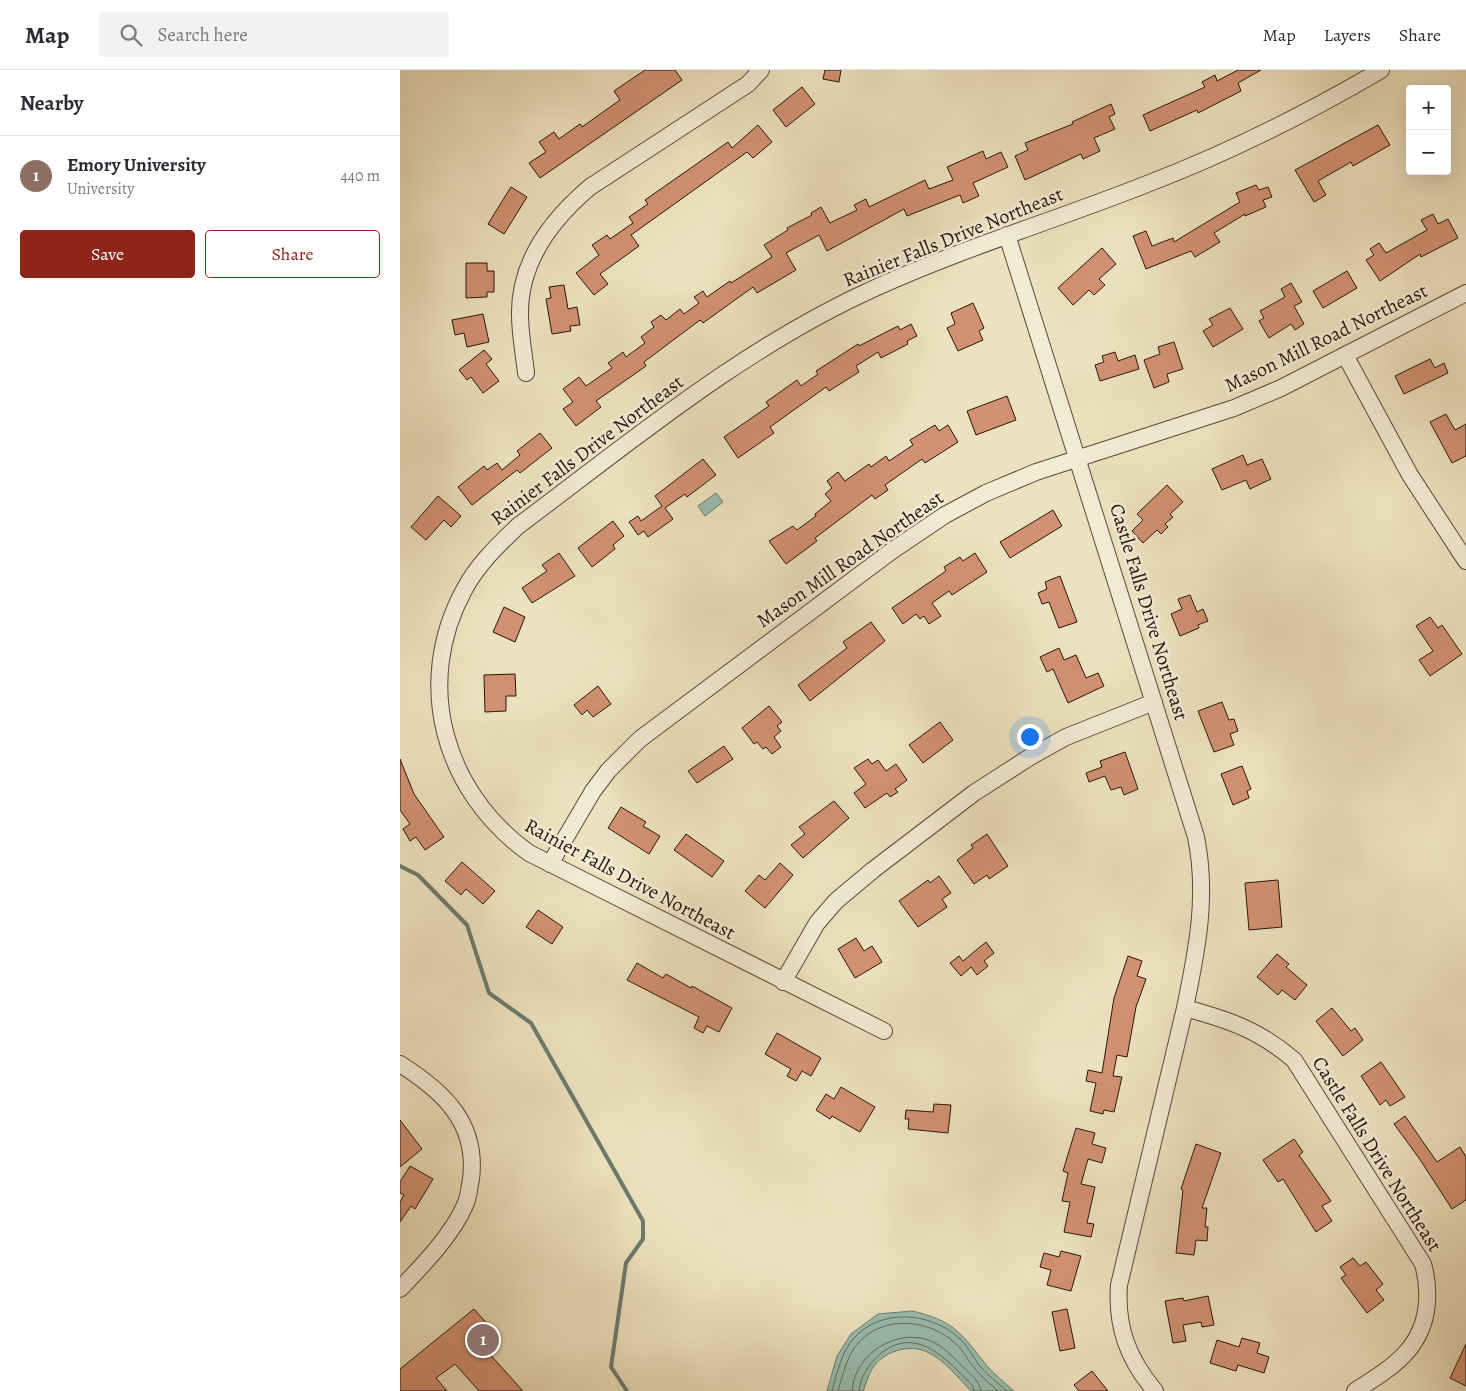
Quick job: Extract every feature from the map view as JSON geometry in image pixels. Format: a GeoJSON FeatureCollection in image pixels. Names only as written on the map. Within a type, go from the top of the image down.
{"type":"FeatureCollection","features":[{"type":"Feature","properties":{"kind":"street"},"geometry":{"type":"LineString","coordinates":[[526,373],[520,314],[526,272],[546,230],[566,207],[590,187],[748,84],[761,70]]}},
{"type":"Feature","properties":{"kind":"street","name":"Rainier Falls Drive Northeast"},"geometry":{"type":"LineString","coordinates":[[884,1031],[528,853],[510,840],[477,804],[460,776],[449,750],[443,725],[440,664],[445,636],[454,610],[478,568],[518,526],[702,389],[780,338],[874,289],[1007,235],[1204,161],[1301,115],[1381,70]]}},
{"type":"Feature","properties":{"kind":"street","name":"Castle Falls Drive Northeast"},"geometry":{"type":"LineString","coordinates":[[1007,235],[1182,786],[1201,859],[1201,925],[1185,1008],[1118,1291],[1120,1325],[1126,1350],[1138,1372],[1154,1391]]}},
{"type":"Feature","properties":{"kind":"street","name":"Mason Mill Road Northeast"},"geometry":{"type":"LineString","coordinates":[[550,864],[593,791],[627,752],[658,724],[893,550],[945,515],[986,493],[1078,458],[1234,408],[1345,355],[1466,292]]}},
{"type":"Feature","properties":{"kind":"street"},"geometry":{"type":"LineString","coordinates":[[1345,355],[1410,475],[1466,561]]}},
{"type":"Feature","properties":{"kind":"street"},"geometry":{"type":"LineString","coordinates":[[783,982],[817,923],[836,901],[872,870],[974,793],[1030,757],[1066,737],[1154,702]]}},
{"type":"Feature","properties":{"kind":"street","name":"Castle Falls Drive Northeast"},"geometry":{"type":"LineString","coordinates":[[1185,1008],[1236,1023],[1251,1030],[1294,1060],[1423,1264],[1428,1286],[1426,1318],[1419,1335],[1407,1352],[1391,1368],[1355,1391]]}},
{"type":"Feature","properties":{"kind":"street"},"geometry":{"type":"LineString","coordinates":[[400,1064],[434,1086],[452,1107],[466,1134],[472,1158],[469,1194],[462,1212],[428,1258],[400,1289]]}},
{"type":"Feature","properties":{"kind":"water"},"geometry":{"type":"Polygon","coordinates":[[[716,493],[723,502],[705,516],[698,506],[716,493]]]}},
{"type":"Feature","properties":{"kind":"water"},"geometry":{"type":"Polygon","coordinates":[[[912,1311],[936,1318],[954,1328],[990,1369],[1014,1391],[971,1391],[934,1355],[912,1348],[896,1351],[876,1363],[863,1391],[827,1391],[837,1356],[851,1334],[878,1314],[912,1311]]]}},
{"type":"Feature","properties":{"kind":"building"},"geometry":{"type":"Polygon","coordinates":[[[645,70],[675,70],[682,80],[540,178],[529,163],[546,152],[539,142],[554,132],[559,139],[580,124],[582,127],[620,100],[614,91],[645,70]]]}},
{"type":"Feature","properties":{"kind":"building"},"geometry":{"type":"Polygon","coordinates":[[[825,70],[841,70],[839,82],[823,79],[825,70]]]}},
{"type":"Feature","properties":{"kind":"building"},"geometry":{"type":"Polygon","coordinates":[[[1238,70],[1261,70],[1238,83],[1241,91],[1198,113],[1197,110],[1150,131],[1143,115],[1205,87],[1202,82],[1215,75],[1217,81],[1238,70]]]}},
{"type":"Feature","properties":{"kind":"building"},"geometry":{"type":"Polygon","coordinates":[[[802,87],[815,104],[786,127],[773,110],[802,87]]]}},
{"type":"Feature","properties":{"kind":"building"},"geometry":{"type":"Polygon","coordinates":[[[1111,104],[1115,114],[1109,117],[1115,129],[1094,138],[1100,151],[1083,159],[1081,154],[1025,180],[1015,156],[1028,150],[1025,143],[1073,124],[1072,122],[1111,104]]]}},
{"type":"Feature","properties":{"kind":"building"},"geometry":{"type":"Polygon","coordinates":[[[758,125],[772,142],[753,158],[747,152],[631,235],[639,246],[600,274],[608,284],[594,295],[576,273],[599,255],[592,245],[607,235],[610,239],[633,223],[629,217],[648,204],[645,200],[728,142],[732,148],[758,125]]]}},
{"type":"Feature","properties":{"kind":"building"},"geometry":{"type":"Polygon","coordinates":[[[1378,125],[1390,145],[1353,166],[1351,162],[1318,181],[1326,195],[1314,202],[1295,170],[1378,125]]]}},
{"type":"Feature","properties":{"kind":"building"},"geometry":{"type":"Polygon","coordinates":[[[983,151],[986,159],[1001,152],[1008,167],[973,183],[979,196],[963,203],[960,195],[907,216],[904,209],[827,251],[819,235],[786,253],[796,270],[757,293],[753,287],[703,323],[700,320],[644,362],[646,366],[596,401],[601,407],[576,426],[563,409],[573,402],[563,389],[579,377],[586,386],[612,368],[608,363],[623,352],[626,357],[645,343],[641,337],[654,327],[651,322],[661,315],[666,320],[680,309],[684,314],[699,303],[694,297],[703,291],[707,297],[730,281],[731,283],[772,257],[764,245],[788,230],[787,228],[812,215],[811,213],[821,207],[830,223],[857,210],[854,205],[866,199],[869,207],[925,180],[929,189],[953,180],[947,167],[983,151]]]}},
{"type":"Feature","properties":{"kind":"building"},"geometry":{"type":"Polygon","coordinates":[[[1256,185],[1259,190],[1268,187],[1272,197],[1263,200],[1266,207],[1245,216],[1245,214],[1214,233],[1220,242],[1195,257],[1191,251],[1146,269],[1133,236],[1146,231],[1152,246],[1173,238],[1174,242],[1240,202],[1236,193],[1256,185]]]}},
{"type":"Feature","properties":{"kind":"building"},"geometry":{"type":"Polygon","coordinates":[[[511,187],[527,197],[504,234],[488,224],[511,187]]]}},
{"type":"Feature","properties":{"kind":"building"},"geometry":{"type":"Polygon","coordinates":[[[1433,214],[1438,224],[1448,219],[1458,238],[1421,257],[1420,254],[1380,281],[1366,260],[1374,255],[1370,249],[1379,243],[1386,253],[1427,230],[1421,220],[1433,214]]]}},
{"type":"Feature","properties":{"kind":"building"},"geometry":{"type":"Polygon","coordinates":[[[1102,248],[1116,264],[1099,279],[1105,285],[1094,295],[1089,290],[1073,305],[1058,288],[1102,248]]]}},
{"type":"Feature","properties":{"kind":"building"},"geometry":{"type":"Polygon","coordinates":[[[466,263],[487,263],[487,271],[494,271],[494,292],[487,292],[487,297],[466,298],[466,263]]]}},
{"type":"Feature","properties":{"kind":"building"},"geometry":{"type":"Polygon","coordinates":[[[1347,271],[1357,288],[1323,308],[1313,291],[1347,271]]]}},
{"type":"Feature","properties":{"kind":"building"},"geometry":{"type":"Polygon","coordinates":[[[1291,283],[1302,302],[1294,306],[1304,324],[1295,330],[1291,324],[1269,338],[1259,321],[1264,318],[1260,311],[1285,297],[1281,289],[1291,283]]]}},
{"type":"Feature","properties":{"kind":"building"},"geometry":{"type":"Polygon","coordinates":[[[564,285],[568,309],[577,307],[580,325],[570,326],[571,331],[552,334],[546,299],[551,298],[549,287],[564,285]]]}},
{"type":"Feature","properties":{"kind":"building"},"geometry":{"type":"Polygon","coordinates":[[[973,303],[984,328],[979,331],[983,340],[958,351],[947,328],[955,324],[951,313],[973,303]]]}},
{"type":"Feature","properties":{"kind":"building"},"geometry":{"type":"Polygon","coordinates":[[[1230,308],[1243,329],[1213,347],[1203,331],[1213,325],[1209,319],[1230,308]]]}},
{"type":"Feature","properties":{"kind":"building"},"geometry":{"type":"Polygon","coordinates":[[[483,314],[489,342],[467,347],[464,333],[455,335],[452,320],[483,314]]]}},
{"type":"Feature","properties":{"kind":"building"},"geometry":{"type":"Polygon","coordinates":[[[911,324],[917,336],[907,341],[908,344],[881,358],[878,352],[856,366],[859,372],[829,391],[826,387],[770,427],[774,433],[738,458],[724,437],[769,406],[766,402],[797,380],[801,386],[818,374],[816,371],[858,344],[859,346],[898,326],[900,330],[911,324]]]}},
{"type":"Feature","properties":{"kind":"building"},"geometry":{"type":"Polygon","coordinates":[[[1174,342],[1183,369],[1167,374],[1169,382],[1154,388],[1144,360],[1160,354],[1158,347],[1174,342]]]}},
{"type":"Feature","properties":{"kind":"building"},"geometry":{"type":"Polygon","coordinates":[[[484,350],[492,359],[486,364],[499,381],[483,393],[471,377],[467,380],[459,370],[484,350]]]}},
{"type":"Feature","properties":{"kind":"building"},"geometry":{"type":"Polygon","coordinates":[[[1115,352],[1118,361],[1135,355],[1139,369],[1100,381],[1095,365],[1104,362],[1102,356],[1115,352]]]}},
{"type":"Feature","properties":{"kind":"building"},"geometry":{"type":"Polygon","coordinates":[[[1430,359],[1435,368],[1444,363],[1448,373],[1404,394],[1395,376],[1430,359]]]}},
{"type":"Feature","properties":{"kind":"building"},"geometry":{"type":"Polygon","coordinates":[[[1007,396],[1016,420],[976,435],[967,411],[1007,396]]]}},
{"type":"Feature","properties":{"kind":"building"},"geometry":{"type":"Polygon","coordinates":[[[1446,414],[1455,430],[1466,424],[1466,456],[1452,463],[1430,422],[1446,414]]]}},
{"type":"Feature","properties":{"kind":"building"},"geometry":{"type":"Polygon","coordinates":[[[935,425],[939,431],[948,425],[958,442],[925,463],[922,459],[885,485],[888,490],[875,499],[872,495],[815,538],[817,541],[786,564],[769,541],[793,526],[797,530],[816,516],[815,514],[831,501],[825,494],[832,488],[827,481],[838,472],[845,481],[869,464],[871,467],[886,456],[889,461],[913,445],[910,440],[935,425]]]}},
{"type":"Feature","properties":{"kind":"building"},"geometry":{"type":"Polygon","coordinates":[[[540,433],[552,448],[520,473],[517,470],[472,505],[458,487],[484,466],[487,470],[497,463],[502,470],[520,455],[517,451],[540,433]]]}},
{"type":"Feature","properties":{"kind":"building"},"geometry":{"type":"Polygon","coordinates":[[[1243,455],[1247,465],[1262,459],[1271,479],[1250,489],[1246,480],[1222,490],[1212,469],[1243,455]]]}},
{"type":"Feature","properties":{"kind":"building"},"geometry":{"type":"Polygon","coordinates":[[[703,459],[716,475],[687,497],[685,494],[665,508],[673,519],[648,537],[644,531],[638,535],[629,522],[638,516],[641,521],[662,506],[655,496],[703,459]]]}},
{"type":"Feature","properties":{"kind":"building"},"geometry":{"type":"Polygon","coordinates":[[[1167,485],[1183,502],[1170,514],[1173,517],[1165,524],[1168,527],[1161,534],[1157,530],[1143,543],[1132,531],[1143,520],[1137,514],[1167,485]]]}},
{"type":"Feature","properties":{"kind":"building"},"geometry":{"type":"Polygon","coordinates":[[[438,496],[461,516],[451,527],[444,520],[426,540],[411,527],[438,496]]]}},
{"type":"Feature","properties":{"kind":"building"},"geometry":{"type":"Polygon","coordinates":[[[1053,510],[1062,526],[1010,558],[1000,542],[1053,510]]]}},
{"type":"Feature","properties":{"kind":"building"},"geometry":{"type":"Polygon","coordinates":[[[613,521],[624,536],[613,545],[615,549],[592,567],[578,548],[613,521]]]}},
{"type":"Feature","properties":{"kind":"building"},"geometry":{"type":"Polygon","coordinates":[[[559,553],[575,576],[532,603],[522,588],[547,571],[542,565],[559,553]]]}},
{"type":"Feature","properties":{"kind":"building"},"geometry":{"type":"Polygon","coordinates":[[[975,553],[987,572],[952,595],[949,591],[932,603],[941,616],[929,624],[924,616],[920,619],[916,614],[903,624],[892,608],[946,571],[944,567],[960,557],[963,561],[975,553]]]}},
{"type":"Feature","properties":{"kind":"building"},"geometry":{"type":"Polygon","coordinates":[[[1060,576],[1077,622],[1059,628],[1049,602],[1042,604],[1038,593],[1047,589],[1045,582],[1060,576]]]}},
{"type":"Feature","properties":{"kind":"building"},"geometry":{"type":"Polygon","coordinates":[[[1190,595],[1197,612],[1203,609],[1208,621],[1198,625],[1199,628],[1180,636],[1171,614],[1182,609],[1178,599],[1190,595]]]}},
{"type":"Feature","properties":{"kind":"building"},"geometry":{"type":"Polygon","coordinates":[[[504,607],[525,617],[515,642],[493,632],[504,607]]]}},
{"type":"Feature","properties":{"kind":"building"},"geometry":{"type":"Polygon","coordinates":[[[1430,617],[1438,628],[1442,625],[1462,654],[1430,676],[1419,660],[1433,651],[1416,626],[1430,617]]]}},
{"type":"Feature","properties":{"kind":"building"},"geometry":{"type":"Polygon","coordinates":[[[871,622],[885,641],[810,701],[798,685],[847,648],[843,642],[871,622]]]}},
{"type":"Feature","properties":{"kind":"building"},"geometry":{"type":"Polygon","coordinates":[[[1059,648],[1064,660],[1076,655],[1086,678],[1098,673],[1104,686],[1068,703],[1053,669],[1047,672],[1040,657],[1059,648]]]}},
{"type":"Feature","properties":{"kind":"building"},"geometry":{"type":"Polygon","coordinates":[[[515,674],[516,696],[506,696],[506,711],[485,712],[484,675],[515,674]]]}},
{"type":"Feature","properties":{"kind":"building"},"geometry":{"type":"Polygon","coordinates":[[[598,686],[611,704],[593,717],[587,710],[582,715],[574,705],[598,686]]]}},
{"type":"Feature","properties":{"kind":"building"},"geometry":{"type":"Polygon","coordinates":[[[1222,702],[1229,720],[1234,719],[1238,731],[1230,734],[1234,745],[1214,752],[1198,711],[1222,702]]]}},
{"type":"Feature","properties":{"kind":"building"},"geometry":{"type":"Polygon","coordinates":[[[769,706],[782,722],[777,726],[781,731],[774,737],[781,747],[772,754],[766,747],[763,749],[757,742],[754,744],[742,728],[769,706]]]}},
{"type":"Feature","properties":{"kind":"building"},"geometry":{"type":"Polygon","coordinates":[[[940,722],[953,740],[923,763],[909,745],[940,722]]]}},
{"type":"Feature","properties":{"kind":"building"},"geometry":{"type":"Polygon","coordinates":[[[724,746],[733,759],[697,783],[688,771],[724,746]]]}},
{"type":"Feature","properties":{"kind":"building"},"geometry":{"type":"Polygon","coordinates":[[[1125,752],[1138,789],[1124,795],[1121,787],[1111,790],[1105,776],[1089,782],[1086,773],[1102,767],[1100,761],[1125,752]]]}},
{"type":"Feature","properties":{"kind":"building"},"geometry":{"type":"Polygon","coordinates":[[[400,759],[414,794],[444,837],[425,850],[416,837],[410,841],[403,829],[410,824],[400,810],[400,759]]]}},
{"type":"Feature","properties":{"kind":"building"},"geometry":{"type":"Polygon","coordinates":[[[868,759],[872,764],[878,760],[886,771],[896,764],[907,780],[895,789],[898,792],[890,797],[887,793],[865,808],[854,793],[866,784],[854,768],[868,759]]]}},
{"type":"Feature","properties":{"kind":"building"},"geometry":{"type":"Polygon","coordinates":[[[1242,766],[1251,789],[1247,791],[1249,798],[1233,805],[1221,774],[1242,766]]]}},
{"type":"Feature","properties":{"kind":"building"},"geometry":{"type":"Polygon","coordinates":[[[834,801],[849,818],[803,858],[791,845],[805,834],[799,827],[834,801]]]}},
{"type":"Feature","properties":{"kind":"building"},"geometry":{"type":"Polygon","coordinates":[[[621,807],[646,822],[643,826],[660,836],[649,854],[608,828],[621,807]]]}},
{"type":"Feature","properties":{"kind":"building"},"geometry":{"type":"Polygon","coordinates":[[[686,834],[724,861],[712,877],[674,850],[686,834]]]}},
{"type":"Feature","properties":{"kind":"building"},"geometry":{"type":"Polygon","coordinates":[[[987,834],[1008,866],[989,879],[987,875],[974,884],[957,860],[973,848],[971,845],[987,834]]]}},
{"type":"Feature","properties":{"kind":"building"},"geometry":{"type":"Polygon","coordinates":[[[462,862],[495,891],[483,904],[466,889],[461,895],[445,881],[462,862]]]}},
{"type":"Feature","properties":{"kind":"building"},"geometry":{"type":"Polygon","coordinates":[[[780,863],[793,875],[765,908],[745,891],[759,875],[765,880],[780,863]]]}},
{"type":"Feature","properties":{"kind":"building"},"geometry":{"type":"Polygon","coordinates":[[[939,876],[951,893],[942,899],[947,907],[918,927],[899,901],[928,880],[930,883],[939,876]]]}},
{"type":"Feature","properties":{"kind":"building"},"geometry":{"type":"Polygon","coordinates":[[[1278,880],[1282,927],[1249,930],[1245,883],[1278,880]]]}},
{"type":"Feature","properties":{"kind":"building"},"geometry":{"type":"Polygon","coordinates":[[[538,910],[563,927],[552,944],[526,927],[538,910]]]}},
{"type":"Feature","properties":{"kind":"building"},"geometry":{"type":"Polygon","coordinates":[[[856,938],[864,951],[872,946],[882,962],[855,978],[838,949],[856,938]]]}},
{"type":"Feature","properties":{"kind":"building"},"geometry":{"type":"Polygon","coordinates":[[[986,942],[994,953],[984,961],[988,966],[977,975],[971,967],[961,976],[950,963],[959,956],[963,961],[986,942]]]}},
{"type":"Feature","properties":{"kind":"building"},"geometry":{"type":"Polygon","coordinates":[[[1277,954],[1289,964],[1286,967],[1307,985],[1295,1000],[1282,990],[1278,995],[1257,977],[1277,954]]]}},
{"type":"Feature","properties":{"kind":"building"},"geometry":{"type":"Polygon","coordinates":[[[1128,956],[1142,961],[1137,976],[1146,979],[1136,1007],[1127,1057],[1117,1055],[1113,1076],[1122,1077],[1114,1112],[1104,1110],[1103,1114],[1090,1111],[1096,1083],[1086,1081],[1088,1070],[1102,1073],[1114,998],[1128,956]]]}},
{"type":"Feature","properties":{"kind":"building"},"geometry":{"type":"Polygon","coordinates":[[[637,963],[663,978],[666,974],[691,988],[692,986],[732,1008],[719,1032],[707,1026],[703,1033],[694,1028],[699,1017],[627,980],[637,963]]]}},
{"type":"Feature","properties":{"kind":"building"},"geometry":{"type":"Polygon","coordinates":[[[1332,1008],[1351,1031],[1355,1028],[1363,1040],[1343,1056],[1316,1021],[1332,1008]]]}},
{"type":"Feature","properties":{"kind":"building"},"geometry":{"type":"Polygon","coordinates":[[[777,1033],[821,1058],[811,1076],[802,1071],[796,1081],[787,1076],[791,1069],[765,1054],[777,1033]]]}},
{"type":"Feature","properties":{"kind":"building"},"geometry":{"type":"Polygon","coordinates":[[[1381,1062],[1405,1097],[1390,1106],[1386,1100],[1380,1105],[1361,1076],[1381,1062]]]}},
{"type":"Feature","properties":{"kind":"building"},"geometry":{"type":"Polygon","coordinates":[[[841,1087],[875,1107],[860,1132],[832,1116],[830,1119],[816,1110],[826,1094],[834,1099],[841,1087]]]}},
{"type":"Feature","properties":{"kind":"building"},"geometry":{"type":"Polygon","coordinates":[[[934,1104],[951,1105],[948,1133],[908,1129],[909,1119],[905,1119],[906,1110],[933,1112],[934,1104]]]}},
{"type":"Feature","properties":{"kind":"building"},"geometry":{"type":"Polygon","coordinates":[[[1405,1116],[1437,1162],[1460,1147],[1466,1157],[1466,1200],[1452,1209],[1394,1124],[1405,1116]]]}},
{"type":"Feature","properties":{"kind":"building"},"geometry":{"type":"Polygon","coordinates":[[[400,1120],[422,1149],[400,1167],[400,1120]]]}},
{"type":"Feature","properties":{"kind":"building"},"geometry":{"type":"Polygon","coordinates":[[[1076,1128],[1095,1133],[1092,1144],[1106,1148],[1102,1163],[1088,1159],[1081,1184],[1095,1187],[1087,1223],[1094,1224],[1091,1237],[1064,1232],[1070,1202],[1062,1201],[1068,1173],[1063,1171],[1076,1128]]]}},
{"type":"Feature","properties":{"kind":"building"},"geometry":{"type":"Polygon","coordinates":[[[1294,1139],[1303,1152],[1299,1155],[1331,1201],[1322,1206],[1332,1221],[1316,1232],[1283,1179],[1278,1182],[1263,1160],[1294,1139]]]}},
{"type":"Feature","properties":{"kind":"building"},"geometry":{"type":"Polygon","coordinates":[[[1196,1144],[1221,1153],[1202,1208],[1207,1208],[1205,1227],[1208,1227],[1207,1241],[1196,1240],[1194,1255],[1176,1253],[1183,1190],[1181,1189],[1196,1144]]]}},
{"type":"Feature","properties":{"kind":"building"},"geometry":{"type":"Polygon","coordinates":[[[410,1166],[433,1179],[415,1209],[411,1206],[400,1222],[400,1202],[404,1195],[400,1193],[400,1182],[410,1166]]]}},
{"type":"Feature","properties":{"kind":"building"},"geometry":{"type":"Polygon","coordinates":[[[1061,1251],[1081,1256],[1071,1291],[1047,1285],[1051,1270],[1040,1267],[1044,1253],[1059,1257],[1061,1251]]]}},
{"type":"Feature","properties":{"kind":"building"},"geometry":{"type":"Polygon","coordinates":[[[1353,1258],[1360,1266],[1366,1262],[1383,1284],[1376,1290],[1384,1300],[1367,1313],[1341,1278],[1346,1275],[1340,1267],[1353,1258]]]}},
{"type":"Feature","properties":{"kind":"building"},"geometry":{"type":"Polygon","coordinates":[[[1208,1296],[1214,1325],[1202,1327],[1201,1322],[1183,1325],[1186,1341],[1173,1343],[1165,1301],[1183,1298],[1184,1301],[1208,1296]]]}},
{"type":"Feature","properties":{"kind":"building"},"geometry":{"type":"Polygon","coordinates":[[[474,1309],[491,1328],[486,1332],[488,1334],[477,1340],[523,1391],[479,1391],[455,1364],[436,1378],[447,1391],[400,1391],[400,1369],[474,1309]]]}},
{"type":"Feature","properties":{"kind":"building"},"geometry":{"type":"Polygon","coordinates":[[[1067,1309],[1075,1348],[1060,1351],[1052,1312],[1067,1309]]]}},
{"type":"Feature","properties":{"kind":"building"},"geometry":{"type":"Polygon","coordinates":[[[1242,1338],[1260,1343],[1257,1353],[1269,1357],[1264,1373],[1238,1365],[1236,1371],[1210,1363],[1217,1340],[1239,1347],[1242,1338]]]}},
{"type":"Feature","properties":{"kind":"building"},"geometry":{"type":"Polygon","coordinates":[[[1466,1344],[1466,1386],[1450,1378],[1466,1344]]]}},
{"type":"Feature","properties":{"kind":"building"},"geometry":{"type":"Polygon","coordinates":[[[1092,1371],[1108,1391],[1079,1391],[1074,1385],[1092,1371]]]}},
{"type":"Feature","properties":{"kind":"waterway"},"geometry":{"type":"LineString","coordinates":[[400,866],[418,875],[467,925],[489,993],[531,1023],[643,1221],[643,1239],[626,1263],[611,1367],[627,1391]]}},
{"type":"Feature","properties":{"kind":"place","name":"Emory University"},"geometry":{"type":"Point","coordinates":[483,1340]}}]}
